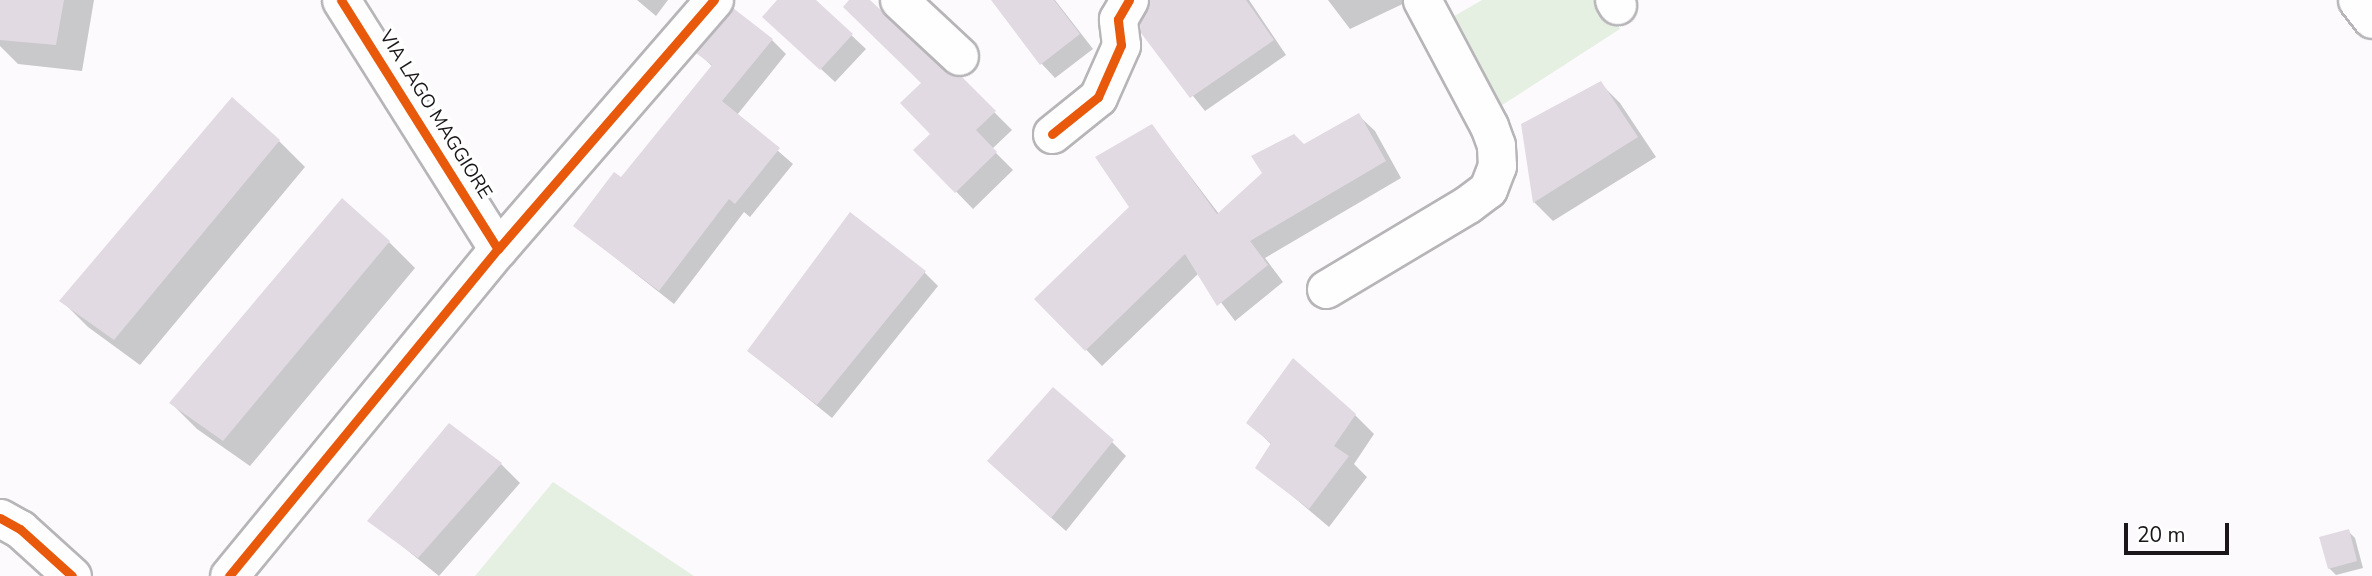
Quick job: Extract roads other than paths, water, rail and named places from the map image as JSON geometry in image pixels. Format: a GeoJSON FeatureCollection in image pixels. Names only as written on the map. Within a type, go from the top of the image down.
{"type":"FeatureCollection","features":[{"type":"Feature","properties":{"kind":"street","name":"VIA LAGO MAGGIORE"},"geometry":{"type":"LineString","coordinates":[[341,0],[498,248]]}},
{"type":"Feature","properties":{"kind":"street"},"geometry":{"type":"LineString","coordinates":[[229,576],[498,248],[714,0]]}},
{"type":"Feature","properties":{"kind":"street"},"geometry":{"type":"LineString","coordinates":[[899,0],[959,56]]}},
{"type":"Feature","properties":{"kind":"street"},"geometry":{"type":"LineString","coordinates":[[1052,134],[1098,97],[1121,45],[1118,19],[1129,0]]}},
{"type":"Feature","properties":{"kind":"street"},"geometry":{"type":"LineString","coordinates":[[1326,289],[1488,190],[1497,166],[1496,145],[1489,126],[1422,0]]}},
{"type":"Feature","properties":{"kind":"street"},"geometry":{"type":"LineString","coordinates":[[2357,0],[2372,19]]}},
{"type":"Feature","properties":{"kind":"street"},"geometry":{"type":"LineString","coordinates":[[0,518],[20,529],[72,576]]}}]}
